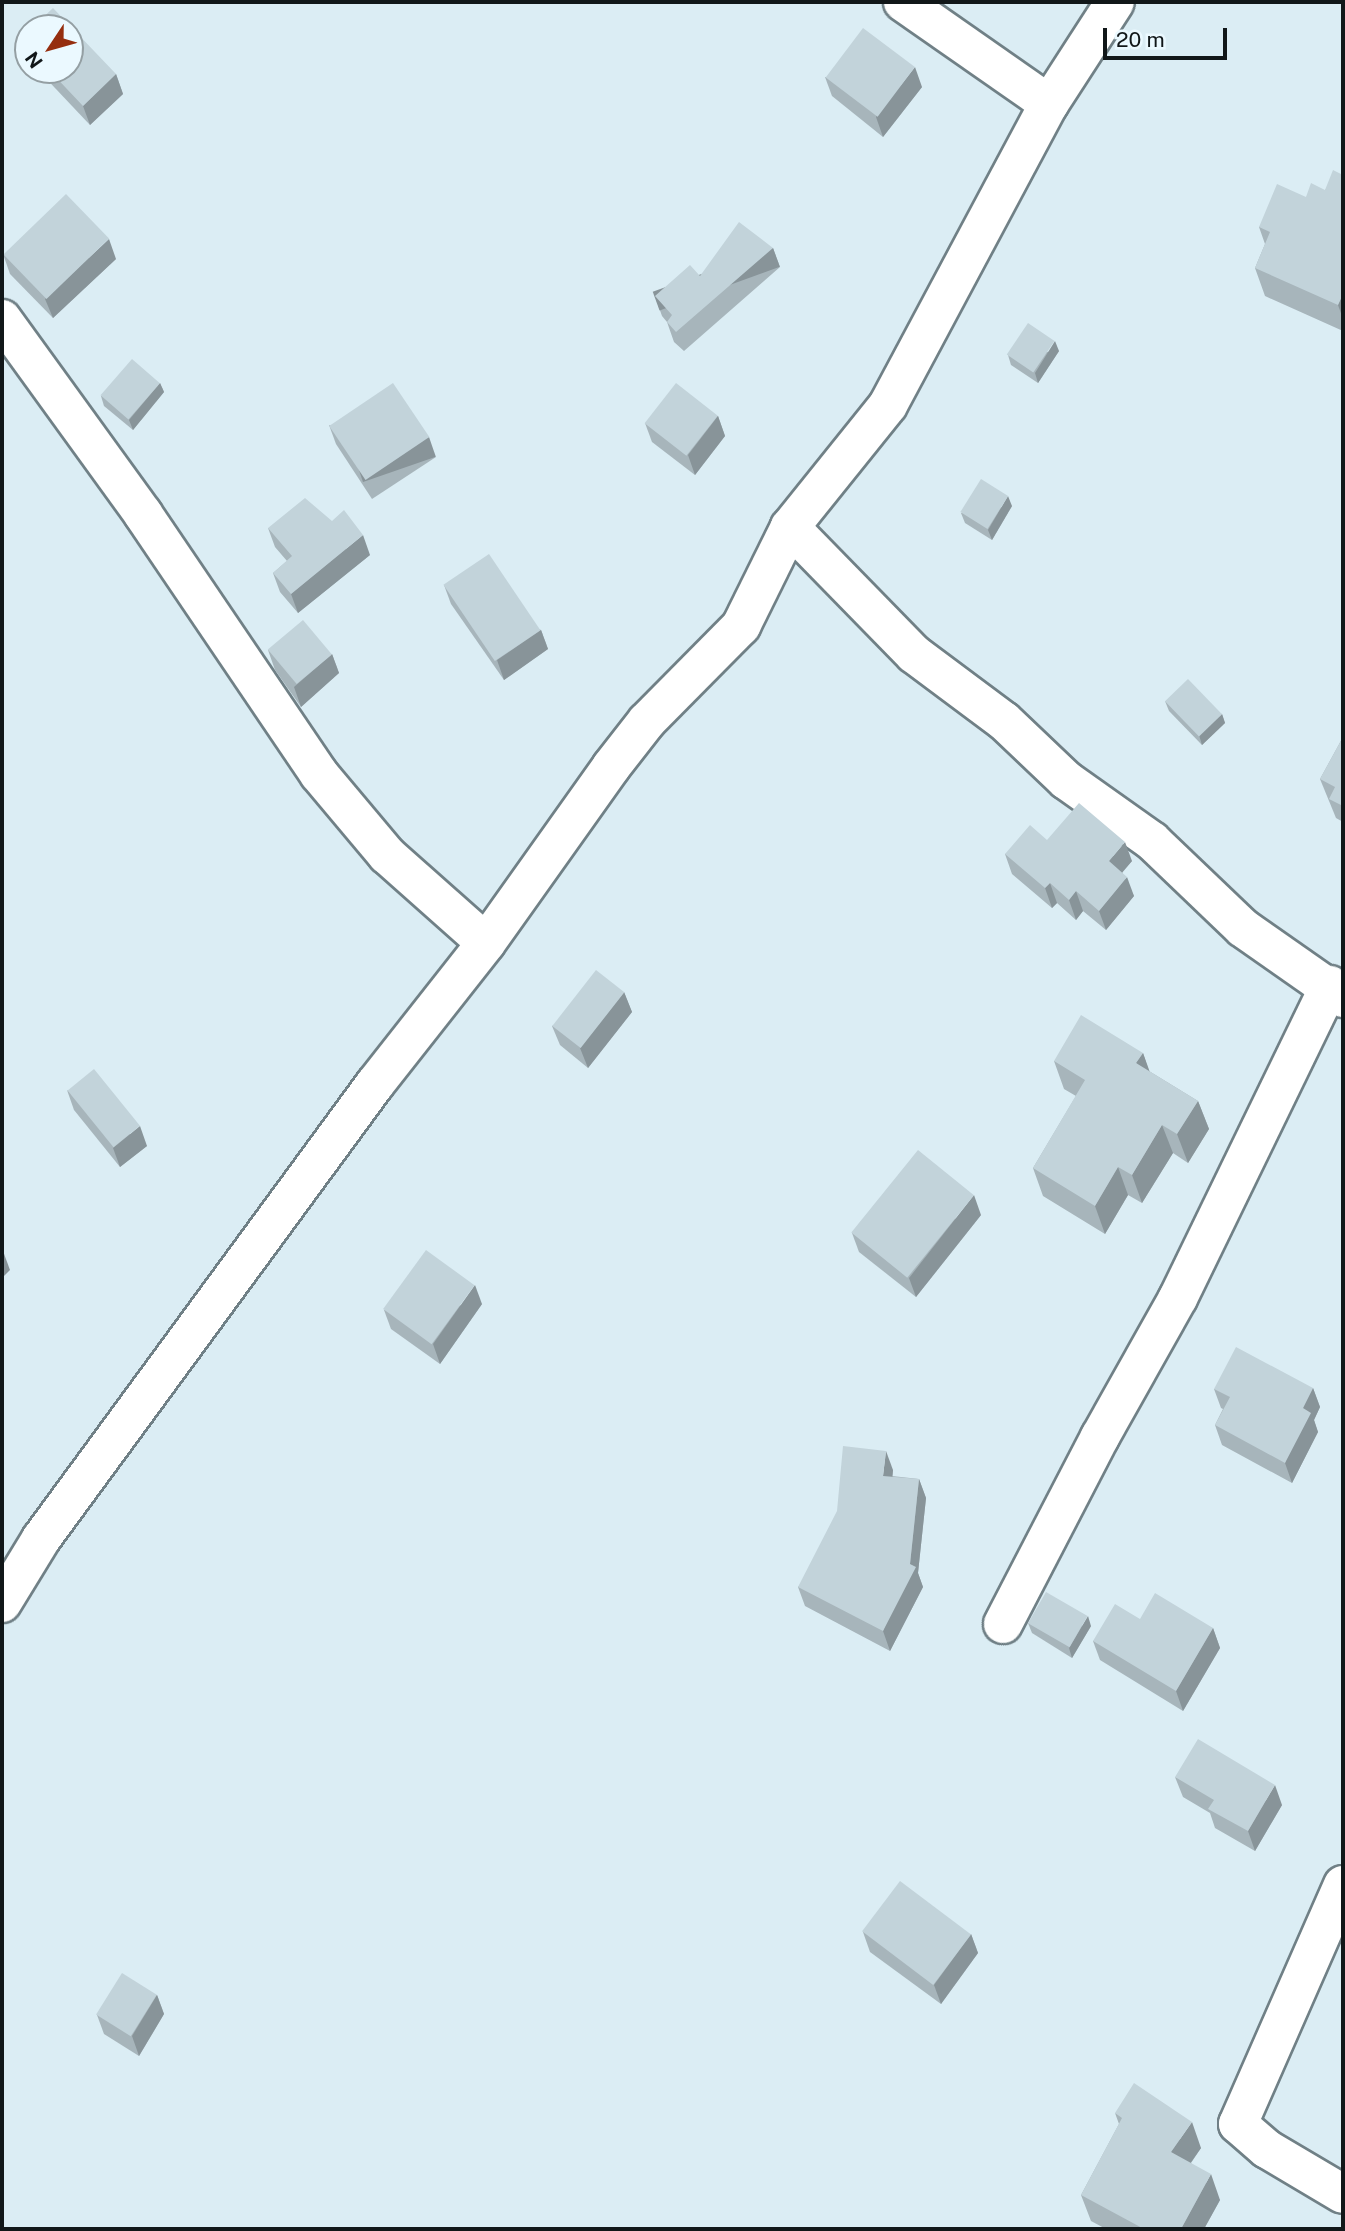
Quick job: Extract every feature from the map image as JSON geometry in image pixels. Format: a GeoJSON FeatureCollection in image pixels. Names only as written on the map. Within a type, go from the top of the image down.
{"type":"FeatureCollection","features":[{"type":"Feature","properties":{"kind":"street"},"geometry":{"type":"LineString","coordinates":[[903,2],[1049,104]]}},
{"type":"Feature","properties":{"kind":"street"},"geometry":{"type":"LineString","coordinates":[[2,1604],[41,1539],[375,1084],[486,943],[640,730],[741,626],[790,527],[888,405],[1049,104],[1115,2]]}},
{"type":"Feature","properties":{"kind":"street"},"geometry":{"type":"LineString","coordinates":[[2,319],[144,514],[319,774],[387,855],[486,943]]}},
{"type":"Feature","properties":{"kind":"street"},"geometry":{"type":"LineString","coordinates":[[790,527],[914,654],[1004,721],[1066,780],[1152,841],[1243,928],[1336,991],[1178,1298],[1100,1437],[1003,1624]]}},
{"type":"Feature","properties":{"kind":"street"},"geometry":{"type":"LineString","coordinates":[[1343,1885],[1238,2124],[1267,2149],[1343,2194]]}},
{"type":"Feature","properties":{"kind":"building"},"geometry":{"type":"Polygon","coordinates":[[[53,8],[59,14],[47,14],[53,8]]]}},
{"type":"Feature","properties":{"kind":"building"},"geometry":{"type":"Polygon","coordinates":[[[863,28],[915,67],[878,117],[826,78],[863,28]]]}},
{"type":"Feature","properties":{"kind":"building"},"geometry":{"type":"Polygon","coordinates":[[[84,40],[116,74],[83,106],[62,84],[84,84],[84,40]]]}},
{"type":"Feature","properties":{"kind":"building"},"geometry":{"type":"Polygon","coordinates":[[[1333,170],[1343,175],[1343,294],[1338,305],[1255,268],[1270,232],[1259,227],[1277,184],[1306,197],[1311,183],[1325,190],[1333,170]]]}},
{"type":"Feature","properties":{"kind":"building"},"geometry":{"type":"Polygon","coordinates":[[[66,194],[109,239],[46,299],[3,254],[66,194]]]}},
{"type":"Feature","properties":{"kind":"building"},"geometry":{"type":"Polygon","coordinates":[[[739,222],[773,248],[676,332],[667,322],[672,315],[655,296],[690,265],[700,276],[739,222]]]}},
{"type":"Feature","properties":{"kind":"building"},"geometry":{"type":"Polygon","coordinates":[[[1028,323],[1055,341],[1033,372],[1007,355],[1028,323]]]}},
{"type":"Feature","properties":{"kind":"building"},"geometry":{"type":"Polygon","coordinates":[[[132,359],[160,383],[128,420],[101,395],[132,359]]]}},
{"type":"Feature","properties":{"kind":"building"},"geometry":{"type":"Polygon","coordinates":[[[393,383],[429,437],[366,480],[329,426],[393,383]]]}},
{"type":"Feature","properties":{"kind":"building"},"geometry":{"type":"Polygon","coordinates":[[[676,383],[718,416],[686,456],[645,423],[676,383]]]}},
{"type":"Feature","properties":{"kind":"building"},"geometry":{"type":"Polygon","coordinates":[[[981,479],[1008,496],[987,529],[960,512],[981,479]]]}},
{"type":"Feature","properties":{"kind":"building"},"geometry":{"type":"Polygon","coordinates":[[[305,498],[332,521],[344,510],[363,535],[291,594],[273,573],[292,556],[268,528],[305,498]]]}},
{"type":"Feature","properties":{"kind":"building"},"geometry":{"type":"Polygon","coordinates":[[[489,554],[540,630],[495,661],[443,585],[489,554]]]}},
{"type":"Feature","properties":{"kind":"building"},"geometry":{"type":"Polygon","coordinates":[[[303,620],[332,654],[297,684],[268,650],[303,620]]]}},
{"type":"Feature","properties":{"kind":"building"},"geometry":{"type":"Polygon","coordinates":[[[1188,679],[1222,714],[1199,736],[1165,701],[1188,679]]]}},
{"type":"Feature","properties":{"kind":"building"},"geometry":{"type":"Polygon","coordinates":[[[1343,737],[1343,806],[1329,799],[1335,787],[1320,779],[1343,737]]]}},
{"type":"Feature","properties":{"kind":"building"},"geometry":{"type":"Polygon","coordinates":[[[1079,803],[1125,842],[1109,861],[1127,877],[1099,911],[1076,891],[1069,900],[1050,883],[1045,888],[1005,854],[1030,825],[1047,840],[1079,803]]]}},
{"type":"Feature","properties":{"kind":"building"},"geometry":{"type":"Polygon","coordinates":[[[596,970],[624,992],[581,1048],[552,1026],[596,970]]]}},
{"type":"Feature","properties":{"kind":"building"},"geometry":{"type":"Polygon","coordinates":[[[1081,1015],[1143,1053],[1136,1063],[1198,1101],[1177,1134],[1162,1125],[1132,1175],[1118,1167],[1095,1206],[1033,1168],[1085,1080],[1054,1061],[1081,1015]]]}},
{"type":"Feature","properties":{"kind":"building"},"geometry":{"type":"Polygon","coordinates":[[[94,1069],[140,1126],[114,1147],[68,1090],[94,1069]]]}},
{"type":"Feature","properties":{"kind":"building"},"geometry":{"type":"Polygon","coordinates":[[[918,1150],[974,1195],[907,1278],[851,1232],[918,1150]]]}},
{"type":"Feature","properties":{"kind":"building"},"geometry":{"type":"Polygon","coordinates":[[[426,1250],[475,1285],[432,1344],[383,1309],[426,1250]]]}},
{"type":"Feature","properties":{"kind":"building"},"geometry":{"type":"Polygon","coordinates":[[[1236,1347],[1313,1388],[1303,1408],[1311,1413],[1285,1463],[1215,1425],[1230,1397],[1214,1389],[1236,1347]]]}},
{"type":"Feature","properties":{"kind":"building"},"geometry":{"type":"Polygon","coordinates":[[[843,1446],[886,1451],[883,1476],[919,1479],[910,1564],[916,1567],[883,1631],[798,1587],[837,1511],[843,1446]]]}},
{"type":"Feature","properties":{"kind":"building"},"geometry":{"type":"Polygon","coordinates":[[[1046,1592],[1088,1616],[1070,1647],[1028,1623],[1046,1592]]]}},
{"type":"Feature","properties":{"kind":"building"},"geometry":{"type":"Polygon","coordinates":[[[1155,1593],[1213,1628],[1176,1691],[1093,1641],[1115,1604],[1140,1619],[1155,1593]]]}},
{"type":"Feature","properties":{"kind":"building"},"geometry":{"type":"Polygon","coordinates":[[[1198,1739],[1275,1785],[1248,1831],[1208,1809],[1214,1800],[1175,1777],[1198,1739]]]}},
{"type":"Feature","properties":{"kind":"building"},"geometry":{"type":"Polygon","coordinates":[[[900,1881],[971,1935],[933,1985],[862,1931],[900,1881]]]}},
{"type":"Feature","properties":{"kind":"building"},"geometry":{"type":"Polygon","coordinates":[[[122,1973],[157,1995],[131,2036],[96,2015],[122,1973]]]}},
{"type":"Feature","properties":{"kind":"building"},"geometry":{"type":"Polygon","coordinates":[[[1134,2083],[1192,2122],[1171,2152],[1211,2174],[1181,2229],[1144,2229],[1081,2195],[1122,2118],[1115,2113],[1134,2083]]]}}]}
